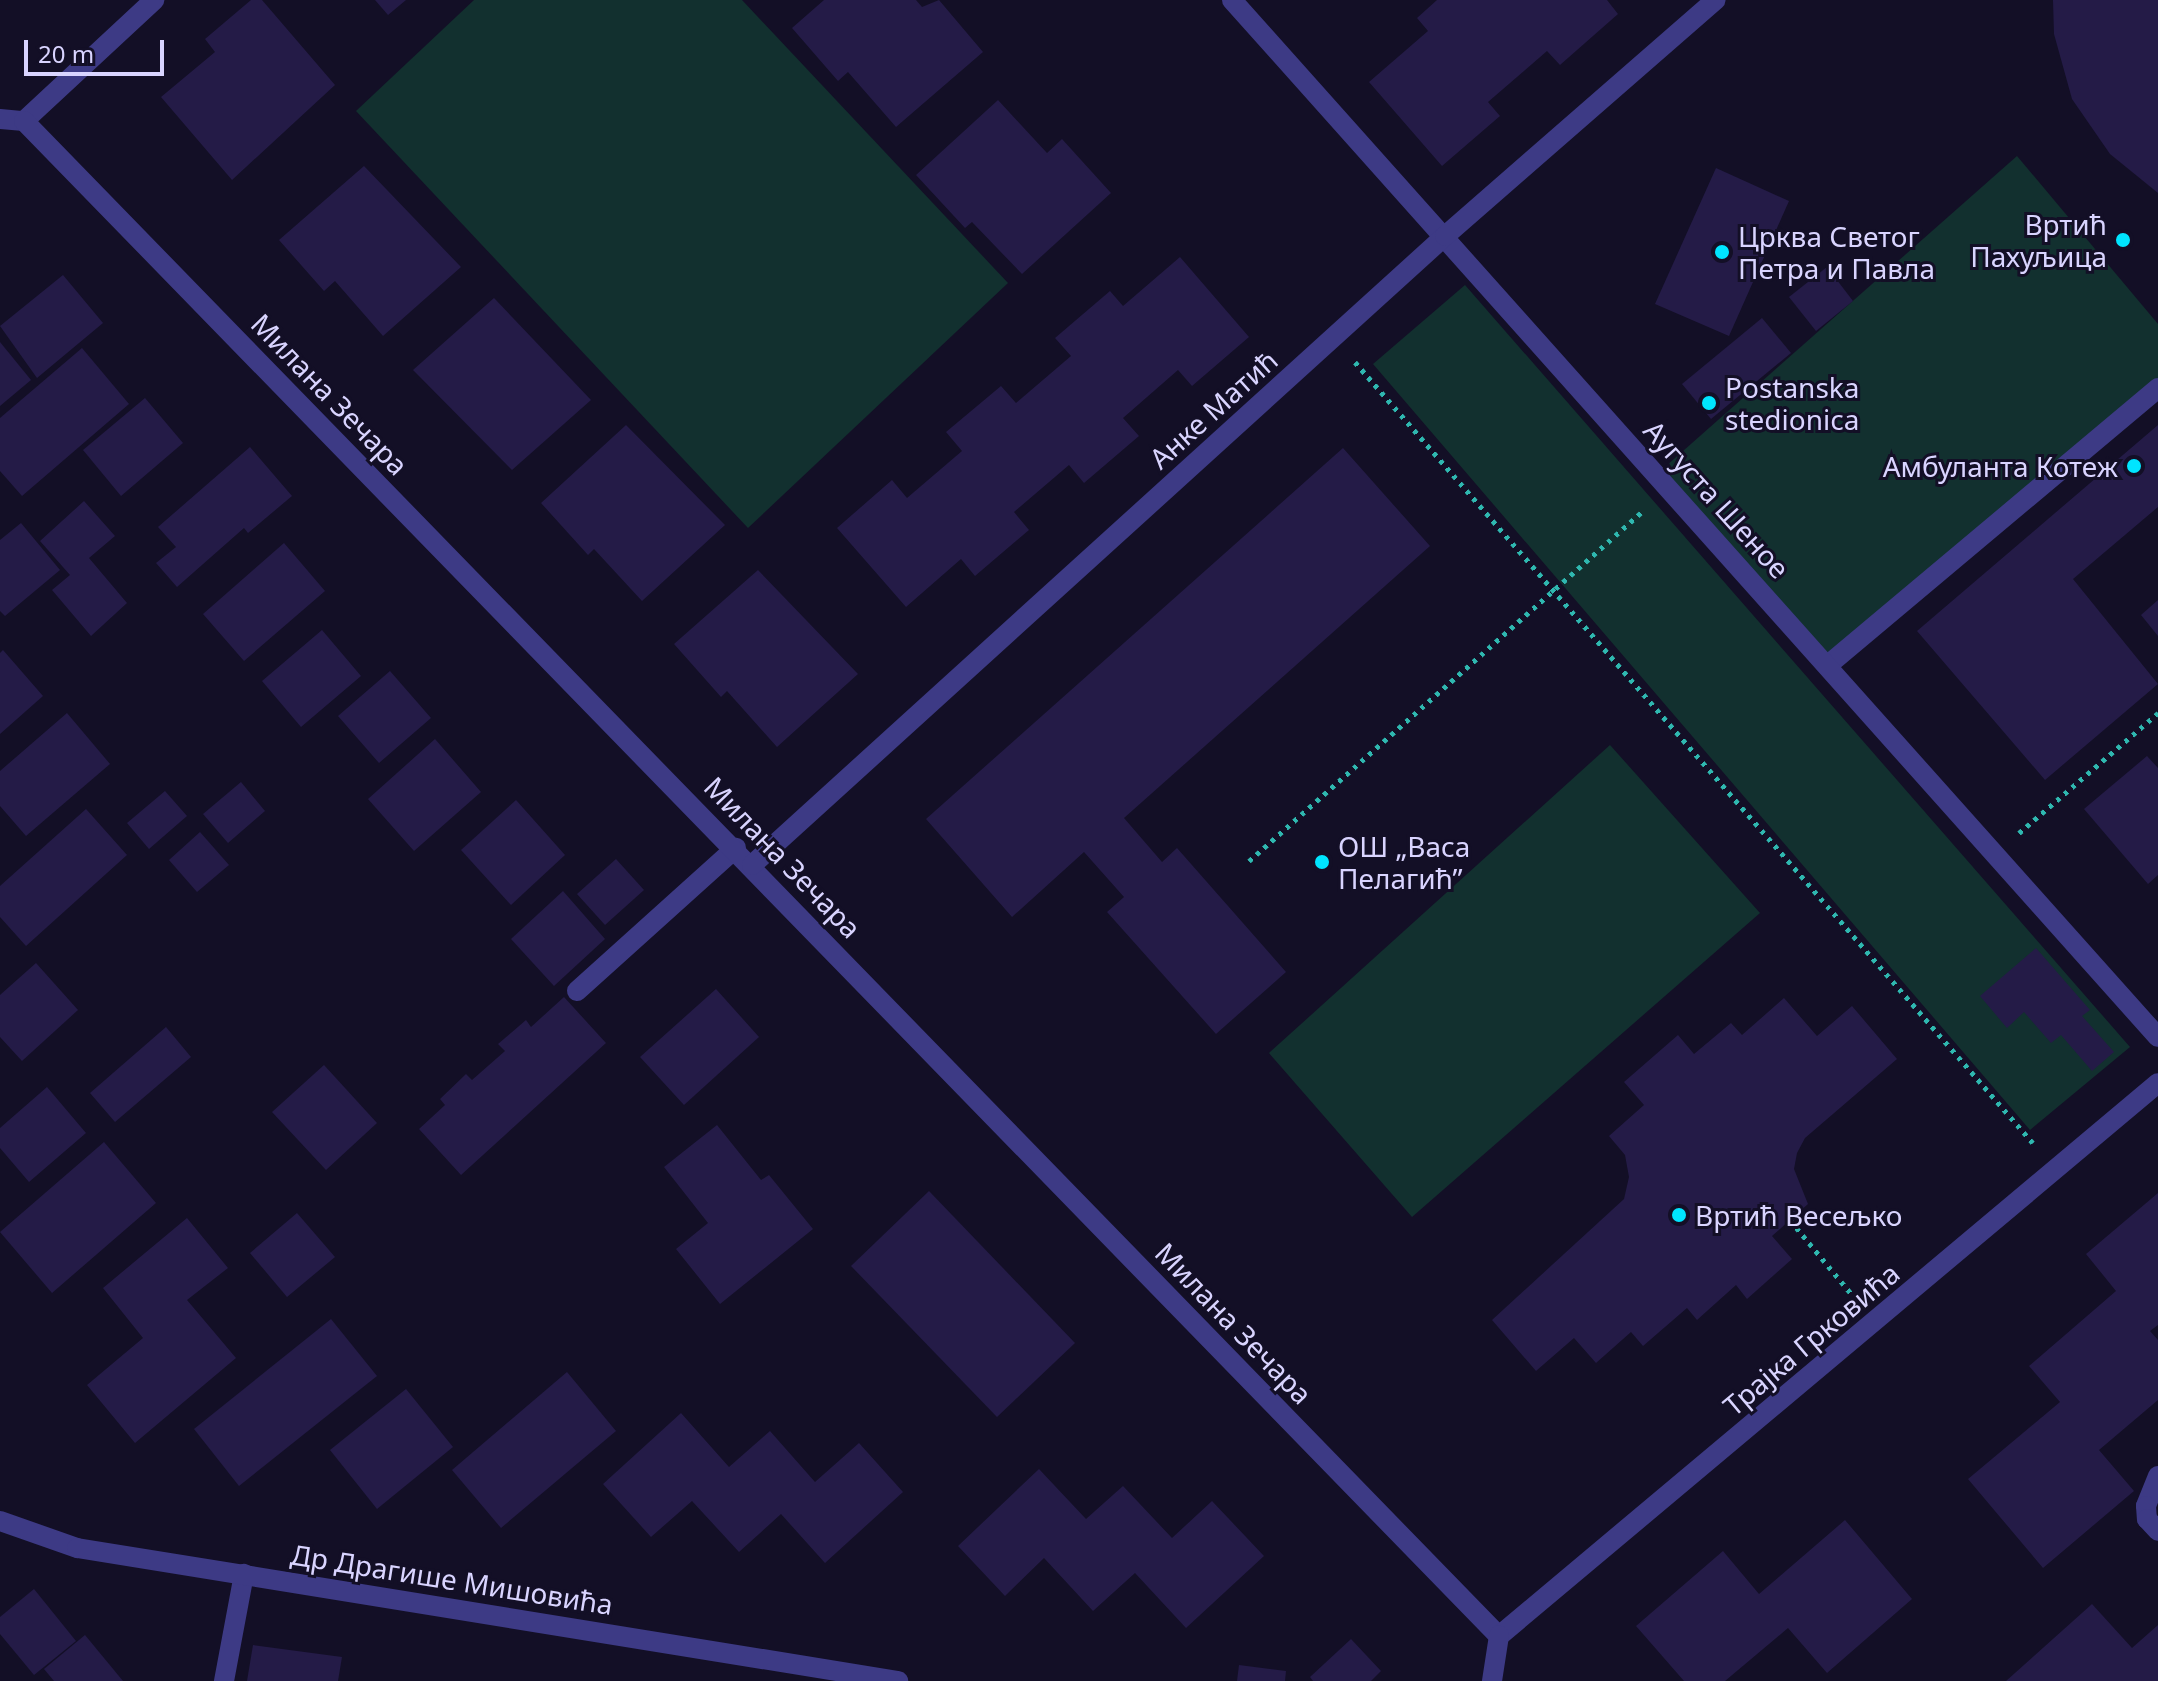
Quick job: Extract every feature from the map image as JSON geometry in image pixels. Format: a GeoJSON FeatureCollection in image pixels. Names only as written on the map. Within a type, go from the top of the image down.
{"type":"FeatureCollection","features":[{"type":"Feature","properties":{"kind":"street"},"geometry":{"type":"LineString","coordinates":[[0,119],[24,121],[154,0]]}},
{"type":"Feature","properties":{"kind":"street","name":"Аугуста Шеное"},"geometry":{"type":"LineString","coordinates":[[1232,0],[2158,1037]]}},
{"type":"Feature","properties":{"kind":"street","name":"Анке Матић"},"geometry":{"type":"LineString","coordinates":[[752,865],[1445,236],[1716,0]]}},
{"type":"Feature","properties":{"kind":"street","name":"Милана Зечара"},"geometry":{"type":"LineString","coordinates":[[24,121],[736,848],[1499,1636]]}},
{"type":"Feature","properties":{"kind":"street"},"geometry":{"type":"LineString","coordinates":[[1828,665],[2158,388]]}},
{"type":"Feature","properties":{"kind":"street"},"geometry":{"type":"LineString","coordinates":[[577,991],[736,848]]}},
{"type":"Feature","properties":{"kind":"street","name":"Трајка Грковића"},"geometry":{"type":"LineString","coordinates":[[1499,1636],[2057,1171],[2158,1083]]}},
{"type":"Feature","properties":{"kind":"street"},"geometry":{"type":"LineString","coordinates":[[2158,1476],[2146,1506],[2147,1519],[2158,1531]]}},
{"type":"Feature","properties":{"kind":"street","name":"Др Драгише Мишовића"},"geometry":{"type":"LineString","coordinates":[[0,1521],[77,1548],[898,1681]]}},
{"type":"Feature","properties":{"kind":"street"},"geometry":{"type":"LineString","coordinates":[[224,1681],[244,1574]]}},
{"type":"Feature","properties":{"kind":"street"},"geometry":{"type":"LineString","coordinates":[[1492,1681],[1499,1636]]}},
{"type":"Feature","properties":{"kind":"path"},"geometry":{"type":"LineString","coordinates":[[1334,337],[2057,1171]]}},
{"type":"Feature","properties":{"kind":"path"},"geometry":{"type":"LineString","coordinates":[[1249,861],[1555,592],[1669,487]]}},
{"type":"Feature","properties":{"kind":"path"},"geometry":{"type":"LineString","coordinates":[[1995,854],[2158,713]]}},
{"type":"Feature","properties":{"kind":"path"},"geometry":{"type":"LineString","coordinates":[[1790,1220],[1843,1283]]}},
{"type":"Feature","properties":{"kind":"green space"},"geometry":{"type":"Polygon","coordinates":[[[474,0],[742,0],[1008,283],[748,528],[356,111],[474,0]]]}},
{"type":"Feature","properties":{"kind":"green space"},"geometry":{"type":"Polygon","coordinates":[[[2017,156],[2158,324],[2158,388],[1828,665],[1657,474],[2017,156]]]}},
{"type":"Feature","properties":{"kind":"green space"},"geometry":{"type":"Polygon","coordinates":[[[1465,285],[2130,1047],[2030,1130],[1373,364],[1465,285]]]}},
{"type":"Feature","properties":{"kind":"green space"},"geometry":{"type":"Polygon","coordinates":[[[1610,745],[1760,913],[1412,1217],[1269,1053],[1610,745]]]}},
{"type":"Feature","properties":{"kind":"building"},"geometry":{"type":"Polygon","coordinates":[[[251,0],[262,0],[335,85],[232,180],[161,97],[215,52],[205,39],[251,0]]]}},
{"type":"Feature","properties":{"kind":"building"},"geometry":{"type":"Polygon","coordinates":[[[375,0],[406,0],[388,15],[375,0]]]}},
{"type":"Feature","properties":{"kind":"building"},"geometry":{"type":"Polygon","coordinates":[[[824,0],[916,0],[922,7],[939,0],[983,52],[896,127],[848,72],[838,81],[792,28],[824,0]]]}},
{"type":"Feature","properties":{"kind":"building"},"geometry":{"type":"Polygon","coordinates":[[[1437,0],[1607,0],[1618,14],[1560,65],[1547,51],[1488,102],[1500,116],[1442,166],[1369,82],[1428,31],[1417,18],[1437,0]]]}},
{"type":"Feature","properties":{"kind":"building"},"geometry":{"type":"Polygon","coordinates":[[[2053,0],[2158,0],[2158,193],[2110,154],[2072,99],[2054,34],[2053,0]]]}},
{"type":"Feature","properties":{"kind":"building"},"geometry":{"type":"Polygon","coordinates":[[[998,100],[1047,153],[1062,139],[1111,193],[1022,274],[972,222],[965,228],[916,175],[998,100]]]}},
{"type":"Feature","properties":{"kind":"building"},"geometry":{"type":"Polygon","coordinates":[[[364,166],[461,267],[383,336],[335,281],[324,291],[279,240],[364,166]]]}},
{"type":"Feature","properties":{"kind":"building","name":"Црква Светог Петра и Павла"},"geometry":{"type":"Polygon","coordinates":[[[1716,168],[1789,201],[1729,336],[1655,304],[1716,168]]]}},
{"type":"Feature","properties":{"kind":"building"},"geometry":{"type":"Polygon","coordinates":[[[1180,257],[1249,337],[1192,386],[1178,370],[1123,418],[1139,436],[1084,483],[1069,465],[1014,512],[1029,530],[975,576],[961,559],[906,607],[837,528],[892,480],[907,498],[962,451],[946,432],[1001,386],[1016,403],[1071,356],[1055,338],[1110,291],[1123,306],[1180,257]]]}},
{"type":"Feature","properties":{"kind":"building"},"geometry":{"type":"Polygon","coordinates":[[[1827,267],[1853,301],[1816,331],[1789,297],[1827,267]]]}},
{"type":"Feature","properties":{"kind":"building"},"geometry":{"type":"Polygon","coordinates":[[[63,275],[103,323],[37,378],[0,326],[63,275]]]}},
{"type":"Feature","properties":{"kind":"building"},"geometry":{"type":"Polygon","coordinates":[[[494,298],[591,400],[512,470],[413,370],[494,298]]]}},
{"type":"Feature","properties":{"kind":"building"},"geometry":{"type":"Polygon","coordinates":[[[1762,318],[1791,353],[1711,419],[1682,384],[1762,318]]]}},
{"type":"Feature","properties":{"kind":"building"},"geometry":{"type":"Polygon","coordinates":[[[0,342],[31,380],[0,406],[0,342]]]}},
{"type":"Feature","properties":{"kind":"building"},"geometry":{"type":"Polygon","coordinates":[[[82,348],[129,404],[22,496],[0,471],[0,418],[82,348]]]}},
{"type":"Feature","properties":{"kind":"building"},"geometry":{"type":"Polygon","coordinates":[[[145,398],[183,443],[121,496],[83,450],[145,398]]]}},
{"type":"Feature","properties":{"kind":"building"},"geometry":{"type":"Polygon","coordinates":[[[626,425],[725,525],[642,601],[594,549],[588,555],[541,503],[626,425]]]}},
{"type":"Feature","properties":{"kind":"building"},"geometry":{"type":"Polygon","coordinates":[[[2158,425],[2158,507],[2073,579],[2158,684],[2045,780],[1917,631],[2158,425]]]}},
{"type":"Feature","properties":{"kind":"building"},"geometry":{"type":"Polygon","coordinates":[[[250,447],[292,496],[248,533],[244,528],[177,587],[156,563],[176,547],[158,527],[250,447]]]}},
{"type":"Feature","properties":{"kind":"building"},"geometry":{"type":"Polygon","coordinates":[[[1343,448],[1430,546],[1124,818],[1162,862],[1177,848],[1286,972],[1216,1034],[1107,912],[1124,897],[1084,852],[1012,917],[926,819],[1343,448]]]}},
{"type":"Feature","properties":{"kind":"building"},"geometry":{"type":"Polygon","coordinates":[[[84,501],[115,536],[89,558],[127,603],[91,636],[52,590],[70,575],[40,541],[84,501]]]}},
{"type":"Feature","properties":{"kind":"building"},"geometry":{"type":"Polygon","coordinates":[[[21,523],[60,570],[5,616],[0,611],[0,540],[21,523]]]}},
{"type":"Feature","properties":{"kind":"building"},"geometry":{"type":"Polygon","coordinates":[[[284,543],[325,591],[244,661],[203,614],[284,543]]]}},
{"type":"Feature","properties":{"kind":"building"},"geometry":{"type":"Polygon","coordinates":[[[758,570],[858,674],[777,747],[727,691],[721,697],[674,644],[758,570]]]}},
{"type":"Feature","properties":{"kind":"building"},"geometry":{"type":"Polygon","coordinates":[[[2158,600],[2158,636],[2141,615],[2158,600]]]}},
{"type":"Feature","properties":{"kind":"building"},"geometry":{"type":"Polygon","coordinates":[[[322,630],[361,676],[301,727],[262,681],[322,630]]]}},
{"type":"Feature","properties":{"kind":"building"},"geometry":{"type":"Polygon","coordinates":[[[3,650],[43,696],[0,734],[0,653],[3,650]]]}},
{"type":"Feature","properties":{"kind":"building"},"geometry":{"type":"Polygon","coordinates":[[[390,671],[431,718],[379,763],[338,716],[390,671]]]}},
{"type":"Feature","properties":{"kind":"building"},"geometry":{"type":"Polygon","coordinates":[[[67,713],[110,764],[26,836],[0,806],[0,771],[67,713]]]}},
{"type":"Feature","properties":{"kind":"building"},"geometry":{"type":"Polygon","coordinates":[[[435,739],[481,792],[414,851],[368,799],[435,739]]]}},
{"type":"Feature","properties":{"kind":"building"},"geometry":{"type":"Polygon","coordinates":[[[2147,756],[2158,768],[2158,875],[2148,884],[2084,809],[2147,756]]]}},
{"type":"Feature","properties":{"kind":"building"},"geometry":{"type":"Polygon","coordinates":[[[241,782],[265,811],[228,843],[203,814],[241,782]]]}},
{"type":"Feature","properties":{"kind":"building"},"geometry":{"type":"Polygon","coordinates":[[[165,791],[187,816],[149,849],[127,823],[165,791]]]}},
{"type":"Feature","properties":{"kind":"building"},"geometry":{"type":"Polygon","coordinates":[[[516,800],[565,855],[511,905],[461,850],[516,800]]]}},
{"type":"Feature","properties":{"kind":"building"},"geometry":{"type":"Polygon","coordinates":[[[86,809],[127,855],[26,946],[0,917],[0,886],[86,809]]]}},
{"type":"Feature","properties":{"kind":"building"},"geometry":{"type":"Polygon","coordinates":[[[200,832],[229,865],[197,892],[169,860],[200,832]]]}},
{"type":"Feature","properties":{"kind":"building"},"geometry":{"type":"Polygon","coordinates":[[[616,859],[644,890],[605,925],[577,894],[616,859]]]}},
{"type":"Feature","properties":{"kind":"building"},"geometry":{"type":"Polygon","coordinates":[[[563,891],[605,939],[554,986],[511,939],[563,891]]]}},
{"type":"Feature","properties":{"kind":"building"},"geometry":{"type":"Polygon","coordinates":[[[2036,948],[2090,1010],[2082,1016],[2114,1052],[2092,1071],[2061,1035],[2051,1043],[2024,1012],[2007,1028],[1980,996],[2036,948]]]}},
{"type":"Feature","properties":{"kind":"building"},"geometry":{"type":"Polygon","coordinates":[[[36,963],[78,1010],[22,1061],[0,1037],[0,995],[36,963]]]}},
{"type":"Feature","properties":{"kind":"building"},"geometry":{"type":"Polygon","coordinates":[[[716,989],[759,1037],[684,1105],[640,1057],[716,989]]]}},
{"type":"Feature","properties":{"kind":"building"},"geometry":{"type":"Polygon","coordinates":[[[564,997],[606,1043],[461,1175],[419,1129],[445,1105],[440,1099],[466,1074],[472,1080],[505,1051],[498,1044],[526,1020],[531,1027],[564,997]]]}},
{"type":"Feature","properties":{"kind":"building"},"geometry":{"type":"Polygon","coordinates":[[[1784,998],[1817,1036],[1852,1006],[1897,1059],[1805,1138],[1797,1153],[1794,1169],[1808,1204],[1772,1236],[1792,1259],[1747,1299],[1736,1285],[1697,1320],[1687,1308],[1643,1346],[1631,1332],[1596,1363],[1574,1338],[1536,1371],[1492,1320],[1624,1199],[1629,1177],[1625,1155],[1609,1136],[1644,1105],[1624,1082],[1678,1035],[1694,1054],[1731,1023],[1742,1035],[1784,998]]]}},
{"type":"Feature","properties":{"kind":"building"},"geometry":{"type":"Polygon","coordinates":[[[166,1027],[191,1057],[115,1122],[90,1093],[166,1027]]]}},
{"type":"Feature","properties":{"kind":"building"},"geometry":{"type":"Polygon","coordinates":[[[324,1065],[377,1123],[326,1170],[272,1112],[324,1065]]]}},
{"type":"Feature","properties":{"kind":"building"},"geometry":{"type":"Polygon","coordinates":[[[47,1087],[86,1133],[29,1182],[0,1148],[0,1128],[47,1087]]]}},
{"type":"Feature","properties":{"kind":"building"},"geometry":{"type":"Polygon","coordinates":[[[717,1125],[761,1180],[769,1175],[813,1229],[720,1304],[676,1249],[708,1223],[664,1167],[717,1125]]]}},
{"type":"Feature","properties":{"kind":"building"},"geometry":{"type":"Polygon","coordinates":[[[104,1142],[156,1203],[52,1293],[0,1232],[104,1142]]]}},
{"type":"Feature","properties":{"kind":"building"},"geometry":{"type":"Polygon","coordinates":[[[929,1191],[1075,1343],[997,1417],[851,1266],[929,1191]]]}},
{"type":"Feature","properties":{"kind":"building"},"geometry":{"type":"Polygon","coordinates":[[[2158,1193],[2158,1325],[2150,1331],[2158,1340],[2158,1400],[2099,1450],[2134,1491],[2043,1568],[1968,1479],[2060,1402],[2029,1366],[2116,1291],[2086,1254],[2158,1193]]]}},
{"type":"Feature","properties":{"kind":"building"},"geometry":{"type":"Polygon","coordinates":[[[297,1213],[335,1257],[287,1297],[250,1253],[297,1213]]]}},
{"type":"Feature","properties":{"kind":"building"},"geometry":{"type":"Polygon","coordinates":[[[187,1218],[228,1268],[187,1300],[236,1358],[135,1443],[87,1385],[143,1338],[103,1288],[187,1218]]]}},
{"type":"Feature","properties":{"kind":"building"},"geometry":{"type":"Polygon","coordinates":[[[331,1319],[377,1376],[239,1486],[194,1429],[331,1319]]]}},
{"type":"Feature","properties":{"kind":"building"},"geometry":{"type":"Polygon","coordinates":[[[567,1372],[616,1431],[501,1528],[452,1470],[567,1372]]]}},
{"type":"Feature","properties":{"kind":"building"},"geometry":{"type":"Polygon","coordinates":[[[406,1389],[453,1447],[377,1509],[330,1450],[406,1389]]]}},
{"type":"Feature","properties":{"kind":"building"},"geometry":{"type":"Polygon","coordinates":[[[681,1413],[729,1467],[770,1431],[815,1482],[859,1443],[903,1492],[825,1563],[781,1514],[739,1552],[692,1501],[651,1537],[603,1484],[681,1413]]]}},
{"type":"Feature","properties":{"kind":"building"},"geometry":{"type":"Polygon","coordinates":[[[1039,1469],[1086,1519],[1123,1486],[1172,1538],[1212,1501],[1264,1556],[1186,1628],[1135,1573],[1093,1611],[1044,1558],[1005,1596],[958,1546],[1039,1469]]]}},
{"type":"Feature","properties":{"kind":"building"},"geometry":{"type":"Polygon","coordinates":[[[1845,1520],[1912,1599],[1827,1673],[1788,1628],[1725,1681],[1684,1681],[1636,1626],[1723,1551],[1759,1594],[1845,1520]]]}},
{"type":"Feature","properties":{"kind":"building"},"geometry":{"type":"Polygon","coordinates":[[[34,1589],[76,1641],[34,1675],[0,1634],[0,1617],[34,1589]]]}},
{"type":"Feature","properties":{"kind":"building"},"geometry":{"type":"Polygon","coordinates":[[[2092,1604],[2132,1648],[2158,1625],[2158,1681],[2006,1681],[2092,1604]]]}},
{"type":"Feature","properties":{"kind":"building"},"geometry":{"type":"Polygon","coordinates":[[[85,1635],[123,1681],[54,1681],[44,1669],[85,1635]]]}},
{"type":"Feature","properties":{"kind":"building"},"geometry":{"type":"Polygon","coordinates":[[[1351,1639],[1381,1671],[1371,1681],[1313,1681],[1310,1677],[1351,1639]]]}},
{"type":"Feature","properties":{"kind":"building"},"geometry":{"type":"Polygon","coordinates":[[[253,1645],[342,1657],[338,1681],[247,1681],[253,1645]]]}},
{"type":"Feature","properties":{"kind":"building"},"geometry":{"type":"Polygon","coordinates":[[[1239,1665],[1286,1671],[1285,1681],[1237,1681],[1239,1665]]]}},
{"type":"Feature","properties":{"kind":"place","name":"Вртић Пахуљица"},"geometry":{"type":"Point","coordinates":[2123,240]}},
{"type":"Feature","properties":{"kind":"place","name":"Црква Светог Петра и Павла"},"geometry":{"type":"Point","coordinates":[1722,252]}},
{"type":"Feature","properties":{"kind":"place","name":"Postanska stedionica"},"geometry":{"type":"Point","coordinates":[1709,403]}},
{"type":"Feature","properties":{"kind":"place","name":"Амбуланта Котеж"},"geometry":{"type":"Point","coordinates":[2134,466]}},
{"type":"Feature","properties":{"kind":"place","name":"ОШ „Васа Пелагић”"},"geometry":{"type":"Point","coordinates":[1322,862]}},
{"type":"Feature","properties":{"kind":"place","name":"Вртић Весељко"},"geometry":{"type":"Point","coordinates":[1679,1215]}}]}
